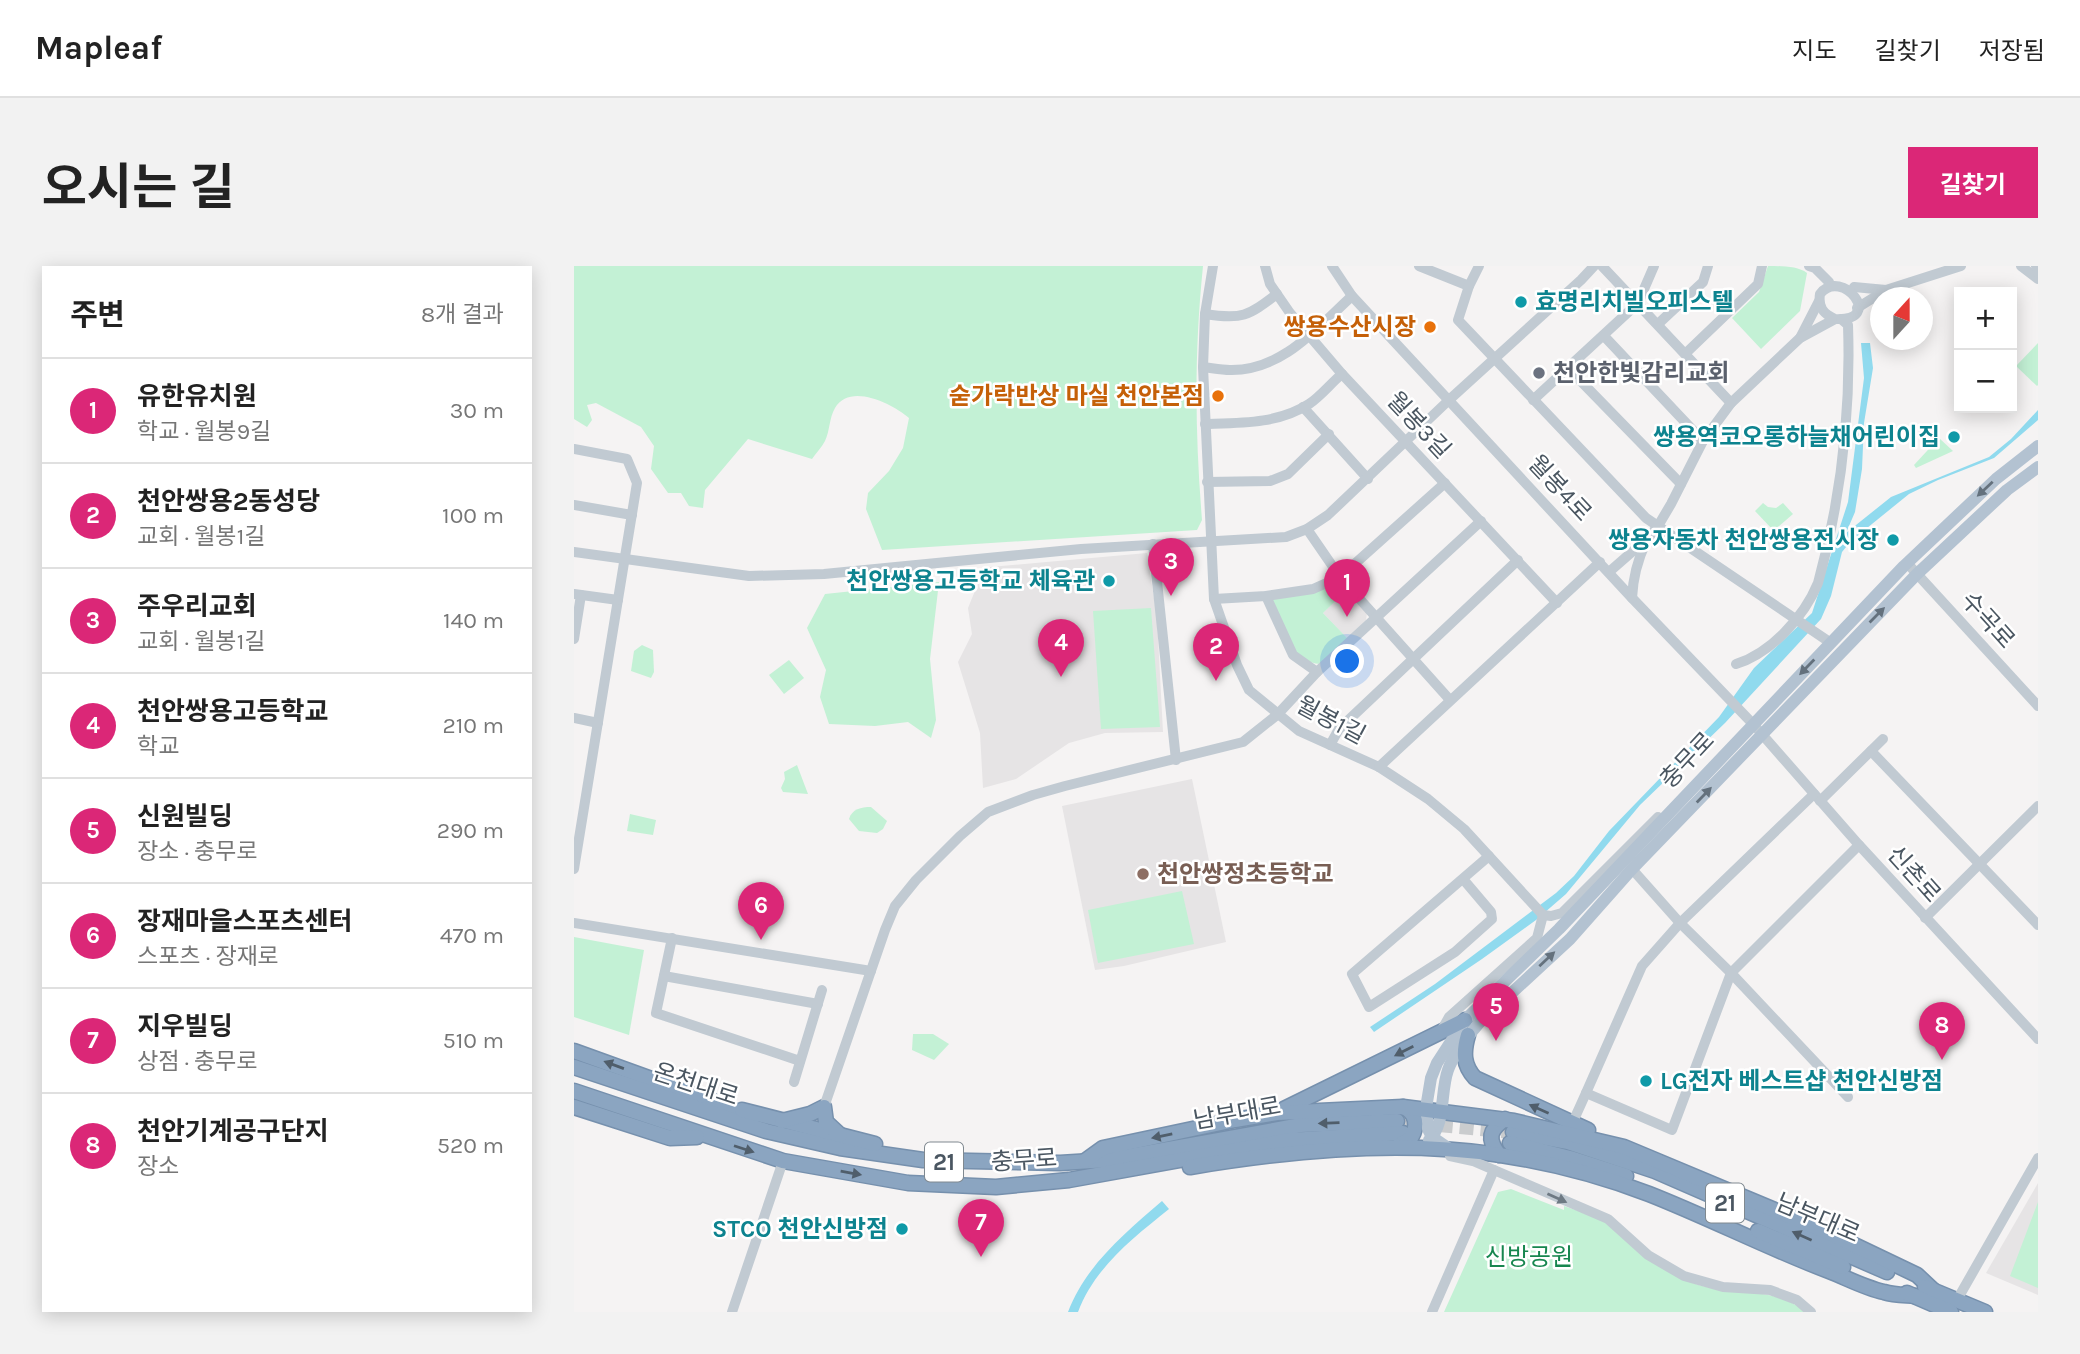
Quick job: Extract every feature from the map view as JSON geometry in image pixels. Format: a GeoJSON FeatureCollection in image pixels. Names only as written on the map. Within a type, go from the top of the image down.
{"type":"FeatureCollection","features":[{"type":"Feature","properties":{"kind":"highway"},"geometry":{"type":"LineString","coordinates":[[1278,1113],[1465,1020]]}},
{"type":"Feature","properties":{"kind":"highway"},"geometry":{"type":"LineString","coordinates":[[1468,1035],[1464,1055],[1475,1078],[1624,1147],[1827,1232],[1917,1275],[1933,1290]]}},
{"type":"Feature","properties":{"kind":"highway","name":"21"},"geometry":{"type":"LineString","coordinates":[[574,1051],[729,1107],[766,1131]]}},
{"type":"Feature","properties":{"kind":"highway","name":"온천대로"},"geometry":{"type":"LineString","coordinates":[[574,1068],[766,1131],[805,1141]]}},
{"type":"Feature","properties":{"kind":"highway","name":"온천대로"},"geometry":{"type":"LineString","coordinates":[[574,1091],[783,1161]]}},
{"type":"Feature","properties":{"kind":"highway","name":"21"},"geometry":{"type":"LineString","coordinates":[[574,1107],[670,1139],[706,1137]]}},
{"type":"Feature","properties":{"kind":"highway"},"geometry":{"type":"LineString","coordinates":[[729,1107],[884,1146],[923,1160]]}},
{"type":"Feature","properties":{"kind":"highway"},"geometry":{"type":"LineString","coordinates":[[781,1122],[824,1107],[826,1122],[846,1138]]}},
{"type":"Feature","properties":{"kind":"highway"},"geometry":{"type":"LineString","coordinates":[[1100,1174],[1110,1180],[1294,1152],[1400,1127],[1433,1109],[1509,1131],[1579,1135],[1624,1147]]}},
{"type":"Feature","properties":{"kind":"highway"},"geometry":{"type":"LineString","coordinates":[[1085,1161],[1103,1149],[1278,1113],[1400,1127],[1420,1146],[1499,1155],[1568,1168],[1608,1180],[1651,1195],[1825,1270],[1884,1292],[1915,1296]]}},
{"type":"Feature","properties":{"kind":"highway","name":"남부대로"},"geometry":{"type":"LineString","coordinates":[[1085,1161],[1108,1160],[1301,1125],[1400,1127]]}},
{"type":"Feature","properties":{"kind":"highway"},"geometry":{"type":"LineString","coordinates":[[1499,1155],[1491,1143],[1494,1126],[1509,1131]]}},
{"type":"Feature","properties":{"kind":"highway","name":"남부대로"},"geometry":{"type":"LineString","coordinates":[[1100,1174],[1290,1140],[1400,1127]]}},
{"type":"Feature","properties":{"kind":"highway","name":"남부대로"},"geometry":{"type":"LineString","coordinates":[[1509,1131],[1568,1142],[1655,1171],[1933,1290],[1954,1306]]}},
{"type":"Feature","properties":{"kind":"highway","name":"남부대로"},"geometry":{"type":"LineString","coordinates":[[1509,1131],[1570,1158],[1649,1184],[1915,1296],[1985,1312]]}},
{"type":"Feature","properties":{"kind":"highway","name":"충무로"},"geometry":{"type":"LineString","coordinates":[[805,1141],[923,1160],[1001,1163],[1085,1161]]}},
{"type":"Feature","properties":{"kind":"highway","name":"충무로"},"geometry":{"type":"LineString","coordinates":[[783,1161],[908,1183],[996,1187],[1069,1180],[1100,1174]]}},
{"type":"Feature","properties":{"kind":"main road","name":"충무로"},"geometry":{"type":"LineString","coordinates":[[1432,1137],[1437,1129],[1431,1078],[1454,1034],[1465,1020],[1559,929],[1907,563],[1996,479],[2038,446]]}},
{"type":"Feature","properties":{"kind":"main road","name":"충무로"},"geometry":{"type":"LineString","coordinates":[[1433,1109],[1449,1067],[1468,1035],[1570,939],[1632,869],[1917,574],[2007,490],[2038,467]]}},
{"type":"Feature","properties":{"kind":"main road"},"geometry":{"type":"LineString","coordinates":[[1420,1146],[1432,1137],[1448,1148]]}},
{"type":"Feature","properties":{"kind":"street","name":"월봉1길"},"geometry":{"type":"LineString","coordinates":[[1213,266],[1205,314],[1203,367],[1214,599],[1237,665],[1249,690],[1299,731],[1379,767],[1428,799],[1464,829],[1543,915]]}},
{"type":"Feature","properties":{"kind":"street","name":"월봉3길"},"geometry":{"type":"LineString","coordinates":[[1265,266],[1270,284],[1277,294],[1342,374],[1558,603]]}},
{"type":"Feature","properties":{"kind":"street","name":"월봉4로"},"geometry":{"type":"LineString","coordinates":[[1332,266],[1352,296],[1762,735]]}},
{"type":"Feature","properties":{"kind":"street"},"geometry":{"type":"LineString","coordinates":[[1419,266],[1469,286]]}},
{"type":"Feature","properties":{"kind":"street"},"geometry":{"type":"LineString","coordinates":[[1479,266],[1458,320],[1494,361],[1646,518],[1831,643]]}},
{"type":"Feature","properties":{"kind":"street"},"geometry":{"type":"LineString","coordinates":[[574,552],[749,576],[824,574],[1081,548],[1286,537],[1307,529],[1328,515],[1594,266]]}},
{"type":"Feature","properties":{"kind":"street"},"geometry":{"type":"LineString","coordinates":[[1602,266],[1731,403]]}},
{"type":"Feature","properties":{"kind":"street"},"geometry":{"type":"LineString","coordinates":[[1533,400],[1638,303],[1654,266]]}},
{"type":"Feature","properties":{"kind":"street"},"geometry":{"type":"LineString","coordinates":[[1658,324],[1703,282],[1708,266]]}},
{"type":"Feature","properties":{"kind":"street"},"geometry":{"type":"LineString","coordinates":[[1686,353],[1758,284],[1762,266]]}},
{"type":"Feature","properties":{"kind":"street"},"geometry":{"type":"LineString","coordinates":[[1809,266],[1815,268],[1829,282]]}},
{"type":"Feature","properties":{"kind":"street"},"geometry":{"type":"LineString","coordinates":[[1893,287],[1933,270],[1961,266]]}},
{"type":"Feature","properties":{"kind":"street"},"geometry":{"type":"LineString","coordinates":[[2021,266],[2038,279]]}},
{"type":"Feature","properties":{"kind":"street"},"geometry":{"type":"LineString","coordinates":[[2036,266],[2038,273]]}},
{"type":"Feature","properties":{"kind":"street"},"geometry":{"type":"LineString","coordinates":[[1609,572],[1658,526],[1703,441],[1731,403],[1800,338],[1822,288],[1829,282],[1846,281],[1859,295],[1855,311]]}},
{"type":"Feature","properties":{"kind":"street"},"geometry":{"type":"LineString","coordinates":[[1854,287],[1870,288]]}},
{"type":"Feature","properties":{"kind":"street"},"geometry":{"type":"LineString","coordinates":[[1205,314],[1228,318],[1244,316],[1277,294]]}},
{"type":"Feature","properties":{"kind":"street"},"geometry":{"type":"LineString","coordinates":[[1203,367],[1230,370],[1261,366],[1283,357],[1352,296]]}},
{"type":"Feature","properties":{"kind":"street"},"geometry":{"type":"LineString","coordinates":[[1819,300],[1824,312],[1841,321]]}},
{"type":"Feature","properties":{"kind":"street"},"geometry":{"type":"LineString","coordinates":[[1800,338],[1841,321],[1870,301]]}},
{"type":"Feature","properties":{"kind":"street"},"geometry":{"type":"LineString","coordinates":[[1736,664],[1762,651],[1799,620],[1818,583],[1838,493],[1847,415],[1841,321]]}},
{"type":"Feature","properties":{"kind":"street"},"geometry":{"type":"LineString","coordinates":[[1604,336],[1703,441]]}},
{"type":"Feature","properties":{"kind":"street"},"geometry":{"type":"LineString","coordinates":[[1567,367],[1681,484]]}},
{"type":"Feature","properties":{"kind":"street"},"geometry":{"type":"LineString","coordinates":[[1205,425],[1256,422],[1303,407],[1342,374]]}},
{"type":"Feature","properties":{"kind":"street"},"geometry":{"type":"LineString","coordinates":[[1303,407],[1368,479]]}},
{"type":"Feature","properties":{"kind":"street"},"geometry":{"type":"LineString","coordinates":[[1207,482],[1270,481],[1288,474],[1329,434]]}},
{"type":"Feature","properties":{"kind":"street"},"geometry":{"type":"LineString","coordinates":[[574,449],[627,459],[637,484],[574,869]]}},
{"type":"Feature","properties":{"kind":"street"},"geometry":{"type":"LineString","coordinates":[[1214,599],[1266,596],[1312,589],[1340,577],[1445,483]]}},
{"type":"Feature","properties":{"kind":"street"},"geometry":{"type":"LineString","coordinates":[[574,505],[632,515]]}},
{"type":"Feature","properties":{"kind":"street"},"geometry":{"type":"LineString","coordinates":[[824,1107],[895,906],[960,835],[988,812],[1032,794],[1243,742],[1277,715],[1317,672],[1481,521]]}},
{"type":"Feature","properties":{"kind":"street"},"geometry":{"type":"LineString","coordinates":[[1307,529],[1340,577],[1450,699]]}},
{"type":"Feature","properties":{"kind":"street"},"geometry":{"type":"LineString","coordinates":[[1632,598],[1637,559],[1648,537]]}},
{"type":"Feature","properties":{"kind":"street"},"geometry":{"type":"LineString","coordinates":[[1153,544],[1176,760]]}},
{"type":"Feature","properties":{"kind":"street"},"geometry":{"type":"LineString","coordinates":[[1330,745],[1339,729],[1518,560]]}},
{"type":"Feature","properties":{"kind":"street"},"geometry":{"type":"LineString","coordinates":[[1379,767],[1600,562]]}},
{"type":"Feature","properties":{"kind":"street","name":"수곡로"},"geometry":{"type":"LineString","coordinates":[[1907,563],[2038,706]]}},
{"type":"Feature","properties":{"kind":"street"},"geometry":{"type":"LineString","coordinates":[[574,639],[578,594],[618,600]]}},
{"type":"Feature","properties":{"kind":"street"},"geometry":{"type":"LineString","coordinates":[[1266,596],[1293,655],[1317,672]]}},
{"type":"Feature","properties":{"kind":"street"},"geometry":{"type":"LineString","coordinates":[[574,718],[598,723]]}},
{"type":"Feature","properties":{"kind":"street","name":"신촌로"},"geometry":{"type":"LineString","coordinates":[[1762,735],[1925,918],[2038,1039]]}},
{"type":"Feature","properties":{"kind":"street"},"geometry":{"type":"LineString","coordinates":[[1572,1124],[1642,967],[1680,923],[1883,739]]}},
{"type":"Feature","properties":{"kind":"street"},"geometry":{"type":"LineString","coordinates":[[1871,751],[2038,925]]}},
{"type":"Feature","properties":{"kind":"street"},"geometry":{"type":"LineString","coordinates":[[1440,1033],[1449,1017],[1537,938],[1543,915],[1562,914],[1674,801],[1690,790]]}},
{"type":"Feature","properties":{"kind":"street"},"geometry":{"type":"LineString","coordinates":[[1925,918],[2038,806]]}},
{"type":"Feature","properties":{"kind":"street"},"geometry":{"type":"LineString","coordinates":[[1586,1093],[1672,1130],[1731,973],[1859,845]]}},
{"type":"Feature","properties":{"kind":"street"},"geometry":{"type":"LineString","coordinates":[[1463,879],[1491,912],[1492,919],[1455,952],[1369,1007],[1352,974],[1489,856]]}},
{"type":"Feature","properties":{"kind":"street"},"geometry":{"type":"LineString","coordinates":[[1632,869],[1680,923],[1848,1097]]}},
{"type":"Feature","properties":{"kind":"street"},"geometry":{"type":"LineString","coordinates":[[574,923],[871,971]]}},
{"type":"Feature","properties":{"kind":"street"},"geometry":{"type":"LineString","coordinates":[[672,938],[656,1013],[800,1060]]}},
{"type":"Feature","properties":{"kind":"street"},"geometry":{"type":"LineString","coordinates":[[664,976],[818,1004]]}},
{"type":"Feature","properties":{"kind":"street"},"geometry":{"type":"LineString","coordinates":[[794,1082],[822,990]]}},
{"type":"Feature","properties":{"kind":"street"},"geometry":{"type":"LineString","coordinates":[[1448,1148],[1608,1219],[1647,1255],[1684,1276],[1723,1287],[1770,1290],[1797,1300],[1811,1312]]}},
{"type":"Feature","properties":{"kind":"street"},"geometry":{"type":"LineString","coordinates":[[1294,1152],[1413,1152],[1454,1156],[1473,1161]]}},
{"type":"Feature","properties":{"kind":"street"},"geometry":{"type":"LineString","coordinates":[[1954,1306],[2038,1158]]}},
{"type":"Feature","properties":{"kind":"street"},"geometry":{"type":"LineString","coordinates":[[732,1312],[783,1161]]}},
{"type":"Feature","properties":{"kind":"street"},"geometry":{"type":"LineString","coordinates":[[1432,1312],[1494,1170]]}},
{"type":"Feature","properties":{"kind":"shaded area"},"geometry":{"type":"Polygon","coordinates":[[[1147,553],[1157,618],[1163,732],[1105,733],[1069,743],[1016,779],[983,788],[980,733],[958,662],[972,634],[968,608],[979,581],[990,567],[1147,553]]]}},
{"type":"Feature","properties":{"kind":"shaded area"},"geometry":{"type":"Polygon","coordinates":[[[1347,590],[1367,613],[1366,620],[1348,639],[1323,613],[1347,590]]]}},
{"type":"Feature","properties":{"kind":"shaded area","name":"천안쌍정초등학교"},"geometry":{"type":"Polygon","coordinates":[[[1192,779],[1226,942],[1124,966],[1095,970],[1062,806],[1192,779]]]}},
{"type":"Feature","properties":{"kind":"shaded area"},"geometry":{"type":"Polygon","coordinates":[[[2038,1183],[2038,1295],[1986,1273],[2038,1183]]]}},
{"type":"Feature","properties":{"kind":"green space"},"geometry":{"type":"Polygon","coordinates":[[[574,266],[1203,266],[1196,393],[1202,520],[1197,530],[882,550],[866,509],[868,493],[889,471],[903,448],[909,418],[883,402],[861,396],[842,400],[835,408],[825,441],[812,459],[748,439],[705,490],[703,508],[689,506],[681,493],[668,493],[651,469],[654,446],[641,427],[596,403],[587,405],[592,420],[587,427],[574,419],[574,266]]]}},
{"type":"Feature","properties":{"kind":"green space"},"geometry":{"type":"Polygon","coordinates":[[[1768,266],[1784,266],[1807,273],[1800,311],[1761,349],[1732,318],[1759,292],[1768,266]]]}},
{"type":"Feature","properties":{"kind":"green space"},"geometry":{"type":"Polygon","coordinates":[[[2038,343],[2037,386],[2017,365],[2038,343]]]}},
{"type":"Feature","properties":{"kind":"green space"},"geometry":{"type":"Polygon","coordinates":[[[1939,438],[1953,451],[1916,468],[1914,465],[1939,438]]]}},
{"type":"Feature","properties":{"kind":"green space"},"geometry":{"type":"Polygon","coordinates":[[[1763,503],[1776,508],[1783,503],[1793,514],[1772,529],[1755,511],[1763,503]]]}},
{"type":"Feature","properties":{"kind":"green space"},"geometry":{"type":"Polygon","coordinates":[[[1338,580],[1347,590],[1323,613],[1348,639],[1321,664],[1310,662],[1295,650],[1289,641],[1273,598],[1338,580]]]}},
{"type":"Feature","properties":{"kind":"green space"},"geometry":{"type":"Polygon","coordinates":[[[939,582],[930,659],[936,720],[931,738],[908,722],[875,726],[829,724],[820,697],[826,670],[807,628],[825,594],[939,582]]]}},
{"type":"Feature","properties":{"kind":"green space"},"geometry":{"type":"Polygon","coordinates":[[[1151,608],[1160,727],[1101,729],[1093,611],[1151,608]]]}},
{"type":"Feature","properties":{"kind":"green space"},"geometry":{"type":"Polygon","coordinates":[[[642,645],[653,650],[654,672],[651,678],[631,671],[634,651],[642,645]]]}},
{"type":"Feature","properties":{"kind":"green space"},"geometry":{"type":"Polygon","coordinates":[[[789,660],[804,678],[784,694],[769,675],[789,660]]]}},
{"type":"Feature","properties":{"kind":"green space"},"geometry":{"type":"Polygon","coordinates":[[[797,765],[808,794],[783,792],[781,788],[785,779],[784,772],[797,765]]]}},
{"type":"Feature","properties":{"kind":"green space"},"geometry":{"type":"Polygon","coordinates":[[[871,807],[887,821],[883,829],[877,833],[859,831],[849,819],[850,816],[857,809],[871,807]]]}},
{"type":"Feature","properties":{"kind":"green space"},"geometry":{"type":"Polygon","coordinates":[[[630,814],[656,820],[653,835],[627,831],[630,814]]]}},
{"type":"Feature","properties":{"kind":"green space"},"geometry":{"type":"Polygon","coordinates":[[[1182,891],[1194,944],[1098,963],[1088,910],[1182,891]]]}},
{"type":"Feature","properties":{"kind":"green space"},"geometry":{"type":"Polygon","coordinates":[[[574,937],[644,950],[629,1035],[574,1017],[574,937]]]}},
{"type":"Feature","properties":{"kind":"green space"},"geometry":{"type":"Polygon","coordinates":[[[913,1034],[933,1034],[949,1044],[934,1060],[912,1050],[913,1034]]]}},
{"type":"Feature","properties":{"kind":"green space","name":"신방공원"},"geometry":{"type":"Polygon","coordinates":[[[1511,1189],[1564,1210],[1564,1206],[1600,1219],[1667,1271],[1693,1283],[1722,1290],[1765,1294],[1793,1303],[1806,1312],[1444,1312],[1498,1192],[1511,1189]]]}},
{"type":"Feature","properties":{"kind":"green space"},"geometry":{"type":"Polygon","coordinates":[[[2038,1202],[2038,1288],[2010,1276],[2038,1202]]]}},
{"type":"Feature","properties":{"kind":"water"},"geometry":{"type":"Polygon","coordinates":[[[1861,343],[1870,343],[1873,368],[1864,423],[1862,469],[1855,512],[1846,533],[1891,497],[1989,457],[2011,439],[2038,410],[2038,420],[1994,458],[1909,494],[1851,541],[1842,552],[1831,596],[1821,619],[1725,723],[1640,805],[1566,894],[1536,920],[1482,959],[1374,1032],[1370,1027],[1435,984],[1556,893],[1574,876],[1609,831],[1719,717],[1754,668],[1812,613],[1848,502],[1864,378],[1861,343]]]}},
{"type":"Feature","properties":{"kind":"water"},"geometry":{"type":"Polygon","coordinates":[[[1162,1201],[1169,1209],[1116,1254],[1094,1281],[1078,1312],[1068,1312],[1085,1279],[1096,1265],[1162,1201]]]}},
{"type":"Feature","properties":{"kind":"tunnel"},"geometry":{"type":"LineString","coordinates":[[1397,1121],[1513,1132]]}},
{"type":"Feature","properties":{"kind":"place","name":"효명리치빌오피스텔"},"geometry":{"type":"Point","coordinates":[1521,302]}},
{"type":"Feature","properties":{"kind":"place","name":"쌍용수산시장"},"geometry":{"type":"Point","coordinates":[1430,327]}},
{"type":"Feature","properties":{"kind":"place","name":"천안한빛감리교회"},"geometry":{"type":"Point","coordinates":[1539,373]}},
{"type":"Feature","properties":{"kind":"place","name":"숟가락반상 마실 천안본점"},"geometry":{"type":"Point","coordinates":[1218,396]}},
{"type":"Feature","properties":{"kind":"place","name":"쌍용역코오롱하늘채어린이집"},"geometry":{"type":"Point","coordinates":[1954,437]}},
{"type":"Feature","properties":{"kind":"place","name":"쌍용자동차 천안쌍용전시장"},"geometry":{"type":"Point","coordinates":[1893,540]}},
{"type":"Feature","properties":{"kind":"place","name":"천안쌍용고등학교 체육관"},"geometry":{"type":"Point","coordinates":[1109,581]}},
{"type":"Feature","properties":{"kind":"place","name":"주우리교회"},"geometry":{"type":"Point","coordinates":[1171,596]}},
{"type":"Feature","properties":{"kind":"place","name":"유한유치원"},"geometry":{"type":"Point","coordinates":[1347,617]}},
{"type":"Feature","properties":{"kind":"place","name":"천안쌍용고등학교"},"geometry":{"type":"Point","coordinates":[1061,677]}},
{"type":"Feature","properties":{"kind":"place","name":"천안쌍용2동성당"},"geometry":{"type":"Point","coordinates":[1216,681]}},
{"type":"Feature","properties":{"kind":"place","name":"천안쌍정초등학교"},"geometry":{"type":"Point","coordinates":[1143,874]}},
{"type":"Feature","properties":{"kind":"place","name":"장재마을스포츠센터"},"geometry":{"type":"Point","coordinates":[761,940]}},
{"type":"Feature","properties":{"kind":"place","name":"신원빌딩"},"geometry":{"type":"Point","coordinates":[1496,1041]}},
{"type":"Feature","properties":{"kind":"place","name":"천안기계공구단지"},"geometry":{"type":"Point","coordinates":[1942,1060]}},
{"type":"Feature","properties":{"kind":"place","name":"LG전자 베스트샵 천안신방점"},"geometry":{"type":"Point","coordinates":[1646,1081]}},
{"type":"Feature","properties":{"kind":"place","name":"STCO 천안신방점"},"geometry":{"type":"Point","coordinates":[902,1229]}},
{"type":"Feature","properties":{"kind":"place","name":"지우빌딩"},"geometry":{"type":"Point","coordinates":[981,1257]}}]}
